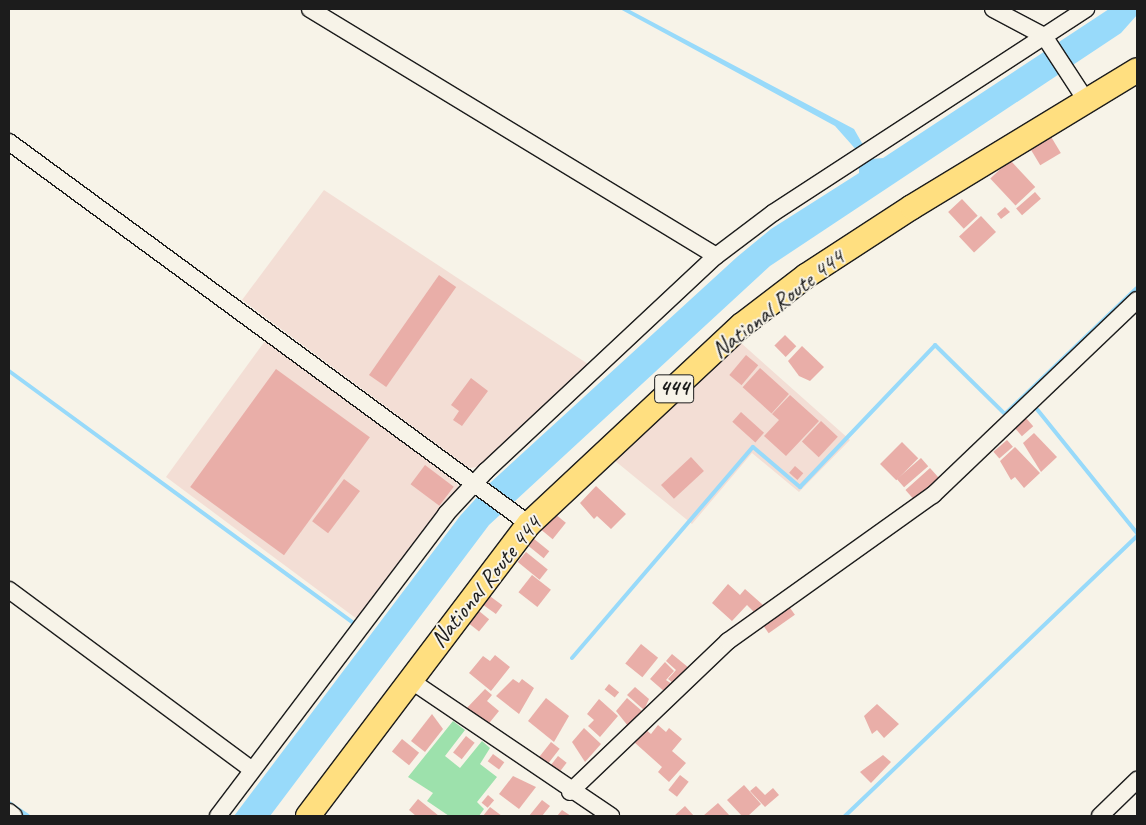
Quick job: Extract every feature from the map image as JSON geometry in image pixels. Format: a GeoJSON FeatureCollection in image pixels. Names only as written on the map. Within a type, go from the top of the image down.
{"type":"FeatureCollection","features":[{"type":"Feature","properties":{"kind":"highway","name":"National Route 444"},"geometry":{"type":"LineString","coordinates":[[308,816],[410,680],[521,518],[742,325],[806,276],[989,157],[1087,102],[1137,70]]}},
{"type":"Feature","properties":{"kind":"street"},"geometry":{"type":"LineString","coordinates":[[310,9],[716,256]]}},
{"type":"Feature","properties":{"kind":"street"},"geometry":{"type":"LineString","coordinates":[[993,9],[1046,38],[1087,102]]}},
{"type":"Feature","properties":{"kind":"street"},"geometry":{"type":"LineString","coordinates":[[218,816],[359,628],[478,483],[716,256],[866,153],[1046,38],[1086,9]]}},
{"type":"Feature","properties":{"kind":"street"},"geometry":{"type":"LineString","coordinates":[[9,142],[478,483],[521,518]]}},
{"type":"Feature","properties":{"kind":"street"},"geometry":{"type":"LineString","coordinates":[[570,792],[728,641],[932,495],[1137,300]]}},
{"type":"Feature","properties":{"kind":"street"},"geometry":{"type":"LineString","coordinates":[[9,590],[252,770]]}},
{"type":"Feature","properties":{"kind":"street"},"geometry":{"type":"LineString","coordinates":[[410,680],[570,792],[611,816]]}},
{"type":"Feature","properties":{"kind":"street"},"geometry":{"type":"LineString","coordinates":[[1100,816],[1137,780]]}},
{"type":"Feature","properties":{"kind":"street"},"geometry":{"type":"LineString","coordinates":[[9,812],[14,816]]}},
{"type":"Feature","properties":{"kind":"shaded area"},"geometry":{"type":"Polygon","coordinates":[[[324,190],[591,366],[486,466],[469,468],[242,300],[324,190]]]}},
{"type":"Feature","properties":{"kind":"shaded area"},"geometry":{"type":"Polygon","coordinates":[[[265,341],[456,478],[459,491],[357,619],[166,477],[265,341]]]}},
{"type":"Feature","properties":{"kind":"shaded area"},"geometry":{"type":"Polygon","coordinates":[[[741,343],[850,440],[799,492],[752,453],[692,524],[614,460],[741,343]]]}},
{"type":"Feature","properties":{"kind":"green space"},"geometry":{"type":"Polygon","coordinates":[[[453,721],[465,730],[445,756],[460,768],[482,741],[490,748],[480,764],[497,777],[477,802],[484,809],[479,816],[449,816],[427,801],[433,793],[408,777],[453,721]]]}},
{"type":"Feature","properties":{"kind":"water"},"geometry":{"type":"Polygon","coordinates":[[[620,9],[628,9],[854,129],[871,159],[883,158],[1109,9],[1137,9],[1137,15],[1121,33],[770,266],[489,525],[270,816],[234,816],[460,516],[490,483],[737,257],[771,229],[859,173],[859,168],[867,162],[835,126],[620,9]]]}},
{"type":"Feature","properties":{"kind":"building"},"geometry":{"type":"Polygon","coordinates":[[[1050,135],[1061,153],[1040,165],[1029,147],[1050,135]]]}},
{"type":"Feature","properties":{"kind":"building"},"geometry":{"type":"Polygon","coordinates":[[[1010,160],[1035,187],[1015,205],[990,178],[1010,160]]]}},
{"type":"Feature","properties":{"kind":"building"},"geometry":{"type":"Polygon","coordinates":[[[1035,192],[1041,199],[1022,215],[1016,208],[1035,192]]]}},
{"type":"Feature","properties":{"kind":"building"},"geometry":{"type":"Polygon","coordinates":[[[962,199],[978,216],[964,229],[948,212],[962,199]]]}},
{"type":"Feature","properties":{"kind":"building"},"geometry":{"type":"Polygon","coordinates":[[[1005,207],[1010,212],[1001,219],[997,214],[1005,207]]]}},
{"type":"Feature","properties":{"kind":"building"},"geometry":{"type":"Polygon","coordinates":[[[981,216],[996,232],[974,253],[959,236],[981,216]]]}},
{"type":"Feature","properties":{"kind":"building"},"geometry":{"type":"Polygon","coordinates":[[[439,275],[456,287],[386,387],[369,375],[439,275]]]}},
{"type":"Feature","properties":{"kind":"building"},"geometry":{"type":"Polygon","coordinates":[[[785,335],[796,346],[786,357],[774,346],[785,335]]]}},
{"type":"Feature","properties":{"kind":"building"},"geometry":{"type":"Polygon","coordinates":[[[802,346],[824,367],[810,381],[799,376],[788,361],[802,346]]]}},
{"type":"Feature","properties":{"kind":"building"},"geometry":{"type":"Polygon","coordinates":[[[746,355],[758,365],[742,385],[729,375],[746,355]]]}},
{"type":"Feature","properties":{"kind":"building"},"geometry":{"type":"Polygon","coordinates":[[[760,368],[789,394],[772,413],[743,387],[760,368]]]}},
{"type":"Feature","properties":{"kind":"building"},"geometry":{"type":"Polygon","coordinates":[[[276,369],[370,437],[284,555],[190,487],[276,369]]]}},
{"type":"Feature","properties":{"kind":"building"},"geometry":{"type":"Polygon","coordinates":[[[471,378],[488,391],[462,426],[453,420],[459,411],[451,405],[471,378]]]}},
{"type":"Feature","properties":{"kind":"building"},"geometry":{"type":"Polygon","coordinates":[[[790,395],[819,421],[786,456],[764,436],[779,420],[772,414],[790,395]]]}},
{"type":"Feature","properties":{"kind":"building"},"geometry":{"type":"Polygon","coordinates":[[[741,412],[764,433],[755,442],[732,422],[741,412]]]}},
{"type":"Feature","properties":{"kind":"building"},"geometry":{"type":"Polygon","coordinates":[[[1026,418],[1033,426],[1022,436],[1015,428],[1026,418]]]}},
{"type":"Feature","properties":{"kind":"building"},"geometry":{"type":"Polygon","coordinates":[[[821,421],[838,437],[819,457],[802,441],[821,421]]]}},
{"type":"Feature","properties":{"kind":"building"},"geometry":{"type":"Polygon","coordinates":[[[1034,433],[1057,457],[1041,472],[1023,443],[1034,433]]]}},
{"type":"Feature","properties":{"kind":"building"},"geometry":{"type":"Polygon","coordinates":[[[1007,440],[1013,447],[999,459],[993,452],[1007,440]]]}},
{"type":"Feature","properties":{"kind":"building"},"geometry":{"type":"Polygon","coordinates":[[[902,442],[918,458],[896,480],[880,464],[902,442]]]}},
{"type":"Feature","properties":{"kind":"building"},"geometry":{"type":"Polygon","coordinates":[[[1015,447],[1040,473],[1024,488],[1015,477],[1011,480],[1000,461],[1015,447]]]}},
{"type":"Feature","properties":{"kind":"building"},"geometry":{"type":"Polygon","coordinates":[[[691,457],[704,471],[674,499],[661,485],[691,457]]]}},
{"type":"Feature","properties":{"kind":"building"},"geometry":{"type":"Polygon","coordinates":[[[921,458],[928,466],[904,487],[897,479],[921,458]]]}},
{"type":"Feature","properties":{"kind":"building"},"geometry":{"type":"Polygon","coordinates":[[[425,465],[454,487],[439,506],[411,484],[425,465]]]}},
{"type":"Feature","properties":{"kind":"building"},"geometry":{"type":"Polygon","coordinates":[[[795,466],[803,473],[797,480],[789,473],[795,466]]]}},
{"type":"Feature","properties":{"kind":"building"},"geometry":{"type":"Polygon","coordinates":[[[930,468],[939,478],[914,500],[905,490],[930,468]]]}},
{"type":"Feature","properties":{"kind":"building"},"geometry":{"type":"Polygon","coordinates":[[[344,479],[360,491],[328,533],[312,521],[344,479]]]}},
{"type":"Feature","properties":{"kind":"building"},"geometry":{"type":"Polygon","coordinates":[[[596,486],[626,514],[611,529],[597,516],[594,519],[580,503],[596,486]]]}},
{"type":"Feature","properties":{"kind":"building"},"geometry":{"type":"Polygon","coordinates":[[[555,514],[566,523],[553,539],[542,530],[555,514]]]}},
{"type":"Feature","properties":{"kind":"building"},"geometry":{"type":"Polygon","coordinates":[[[533,538],[549,551],[544,558],[527,545],[533,538]]]}},
{"type":"Feature","properties":{"kind":"building"},"geometry":{"type":"Polygon","coordinates":[[[526,552],[548,570],[540,580],[518,562],[526,552]]]}},
{"type":"Feature","properties":{"kind":"building"},"geometry":{"type":"Polygon","coordinates":[[[532,575],[551,590],[537,607],[518,592],[532,575]]]}},
{"type":"Feature","properties":{"kind":"building"},"geometry":{"type":"Polygon","coordinates":[[[728,584],[740,595],[745,589],[763,605],[754,612],[747,605],[732,621],[712,603],[728,584]]]}},
{"type":"Feature","properties":{"kind":"building"},"geometry":{"type":"Polygon","coordinates":[[[487,594],[502,605],[496,614],[481,603],[487,594]]]}},
{"type":"Feature","properties":{"kind":"building"},"geometry":{"type":"Polygon","coordinates":[[[788,605],[795,615],[769,633],[762,623],[788,605]]]}},
{"type":"Feature","properties":{"kind":"building"},"geometry":{"type":"Polygon","coordinates":[[[479,611],[489,619],[479,632],[469,623],[479,611]]]}},
{"type":"Feature","properties":{"kind":"building"},"geometry":{"type":"Polygon","coordinates":[[[641,644],[658,658],[642,677],[625,663],[641,644]]]}},
{"type":"Feature","properties":{"kind":"building"},"geometry":{"type":"Polygon","coordinates":[[[672,654],[689,668],[674,684],[668,679],[676,670],[666,661],[672,654]]]}},
{"type":"Feature","properties":{"kind":"building"},"geometry":{"type":"Polygon","coordinates":[[[495,655],[510,667],[491,691],[469,673],[483,656],[490,661],[495,655]]]}},
{"type":"Feature","properties":{"kind":"building"},"geometry":{"type":"Polygon","coordinates":[[[665,662],[674,671],[666,680],[672,684],[665,692],[650,679],[665,662]]]}},
{"type":"Feature","properties":{"kind":"building"},"geometry":{"type":"Polygon","coordinates":[[[513,679],[519,683],[522,679],[534,688],[519,714],[496,696],[513,679]]]}},
{"type":"Feature","properties":{"kind":"building"},"geometry":{"type":"Polygon","coordinates":[[[609,684],[619,692],[615,698],[605,689],[609,684]]]}},
{"type":"Feature","properties":{"kind":"building"},"geometry":{"type":"Polygon","coordinates":[[[635,687],[649,699],[644,710],[627,695],[635,687]]]}},
{"type":"Feature","properties":{"kind":"building"},"geometry":{"type":"Polygon","coordinates":[[[485,689],[492,695],[487,701],[499,711],[486,727],[465,710],[485,689]]]}},
{"type":"Feature","properties":{"kind":"building"},"geometry":{"type":"Polygon","coordinates":[[[546,698],[569,716],[554,742],[528,721],[546,698]]]}},
{"type":"Feature","properties":{"kind":"building"},"geometry":{"type":"Polygon","coordinates":[[[627,698],[642,711],[628,726],[616,711],[627,698]]]}},
{"type":"Feature","properties":{"kind":"building"},"geometry":{"type":"Polygon","coordinates":[[[599,699],[618,716],[600,737],[588,726],[594,720],[587,714],[599,699]]]}},
{"type":"Feature","properties":{"kind":"building"},"geometry":{"type":"Polygon","coordinates":[[[877,704],[899,724],[884,738],[877,730],[872,734],[864,716],[877,704]]]}},
{"type":"Feature","properties":{"kind":"building"},"geometry":{"type":"Polygon","coordinates":[[[432,714],[443,729],[425,752],[411,741],[432,714]]]}},
{"type":"Feature","properties":{"kind":"building"},"geometry":{"type":"Polygon","coordinates":[[[658,725],[666,732],[669,728],[682,739],[672,751],[686,763],[669,782],[658,772],[662,767],[634,742],[645,729],[651,734],[658,725]]]}},
{"type":"Feature","properties":{"kind":"building"},"geometry":{"type":"Polygon","coordinates":[[[584,728],[601,744],[585,762],[572,742],[584,728]]]}},
{"type":"Feature","properties":{"kind":"building"},"geometry":{"type":"Polygon","coordinates":[[[466,736],[475,743],[462,759],[453,753],[466,736]]]}},
{"type":"Feature","properties":{"kind":"building"},"geometry":{"type":"Polygon","coordinates":[[[402,739],[419,753],[409,765],[392,751],[402,739]]]}},
{"type":"Feature","properties":{"kind":"building"},"geometry":{"type":"Polygon","coordinates":[[[551,742],[560,749],[546,767],[537,760],[551,742]]]}},
{"type":"Feature","properties":{"kind":"building"},"geometry":{"type":"Polygon","coordinates":[[[493,754],[504,762],[499,770],[488,761],[493,754]]]}},
{"type":"Feature","properties":{"kind":"building"},"geometry":{"type":"Polygon","coordinates":[[[883,755],[891,762],[871,783],[860,772],[883,755]]]}},
{"type":"Feature","properties":{"kind":"building"},"geometry":{"type":"Polygon","coordinates":[[[558,756],[567,763],[557,775],[548,769],[558,756]]]}},
{"type":"Feature","properties":{"kind":"building"},"geometry":{"type":"Polygon","coordinates":[[[680,775],[689,782],[677,797],[668,790],[680,775]]]}},
{"type":"Feature","properties":{"kind":"building"},"geometry":{"type":"Polygon","coordinates":[[[513,776],[536,787],[519,809],[499,794],[513,776]]]}},
{"type":"Feature","properties":{"kind":"building"},"geometry":{"type":"Polygon","coordinates":[[[744,785],[761,804],[748,816],[742,816],[727,800],[744,785]]]}},
{"type":"Feature","properties":{"kind":"building"},"geometry":{"type":"Polygon","coordinates":[[[756,786],[765,795],[773,788],[779,795],[765,807],[750,791],[756,786]]]}},
{"type":"Feature","properties":{"kind":"building"},"geometry":{"type":"Polygon","coordinates":[[[488,795],[494,800],[488,808],[482,803],[488,795]]]}},
{"type":"Feature","properties":{"kind":"building"},"geometry":{"type":"Polygon","coordinates":[[[418,799],[439,816],[416,816],[409,810],[418,799]]]}},
{"type":"Feature","properties":{"kind":"building"},"geometry":{"type":"Polygon","coordinates":[[[542,800],[550,806],[542,816],[529,816],[542,800]]]}},
{"type":"Feature","properties":{"kind":"building"},"geometry":{"type":"Polygon","coordinates":[[[718,803],[730,816],[703,816],[718,803]]]}},
{"type":"Feature","properties":{"kind":"building"},"geometry":{"type":"Polygon","coordinates":[[[685,806],[694,816],[674,816],[685,806]]]}},
{"type":"Feature","properties":{"kind":"building"},"geometry":{"type":"Polygon","coordinates":[[[490,807],[502,816],[483,816],[490,807]]]}},
{"type":"Feature","properties":{"kind":"building"},"geometry":{"type":"Polygon","coordinates":[[[562,810],[571,816],[557,816],[562,810]]]}},
{"type":"Feature","properties":{"kind":"waterway"},"geometry":{"type":"LineString","coordinates":[[572,658],[753,447],[800,487],[935,345],[1005,414],[1137,288]]}},
{"type":"Feature","properties":{"kind":"waterway"},"geometry":{"type":"LineString","coordinates":[[9,371],[356,625]]}},
{"type":"Feature","properties":{"kind":"waterway"},"geometry":{"type":"LineString","coordinates":[[1036,408],[1137,533]]}},
{"type":"Feature","properties":{"kind":"waterway"},"geometry":{"type":"LineString","coordinates":[[845,816],[1137,536]]}},
{"type":"Feature","properties":{"kind":"waterway"},"geometry":{"type":"LineString","coordinates":[[9,803],[28,816]]}}]}
